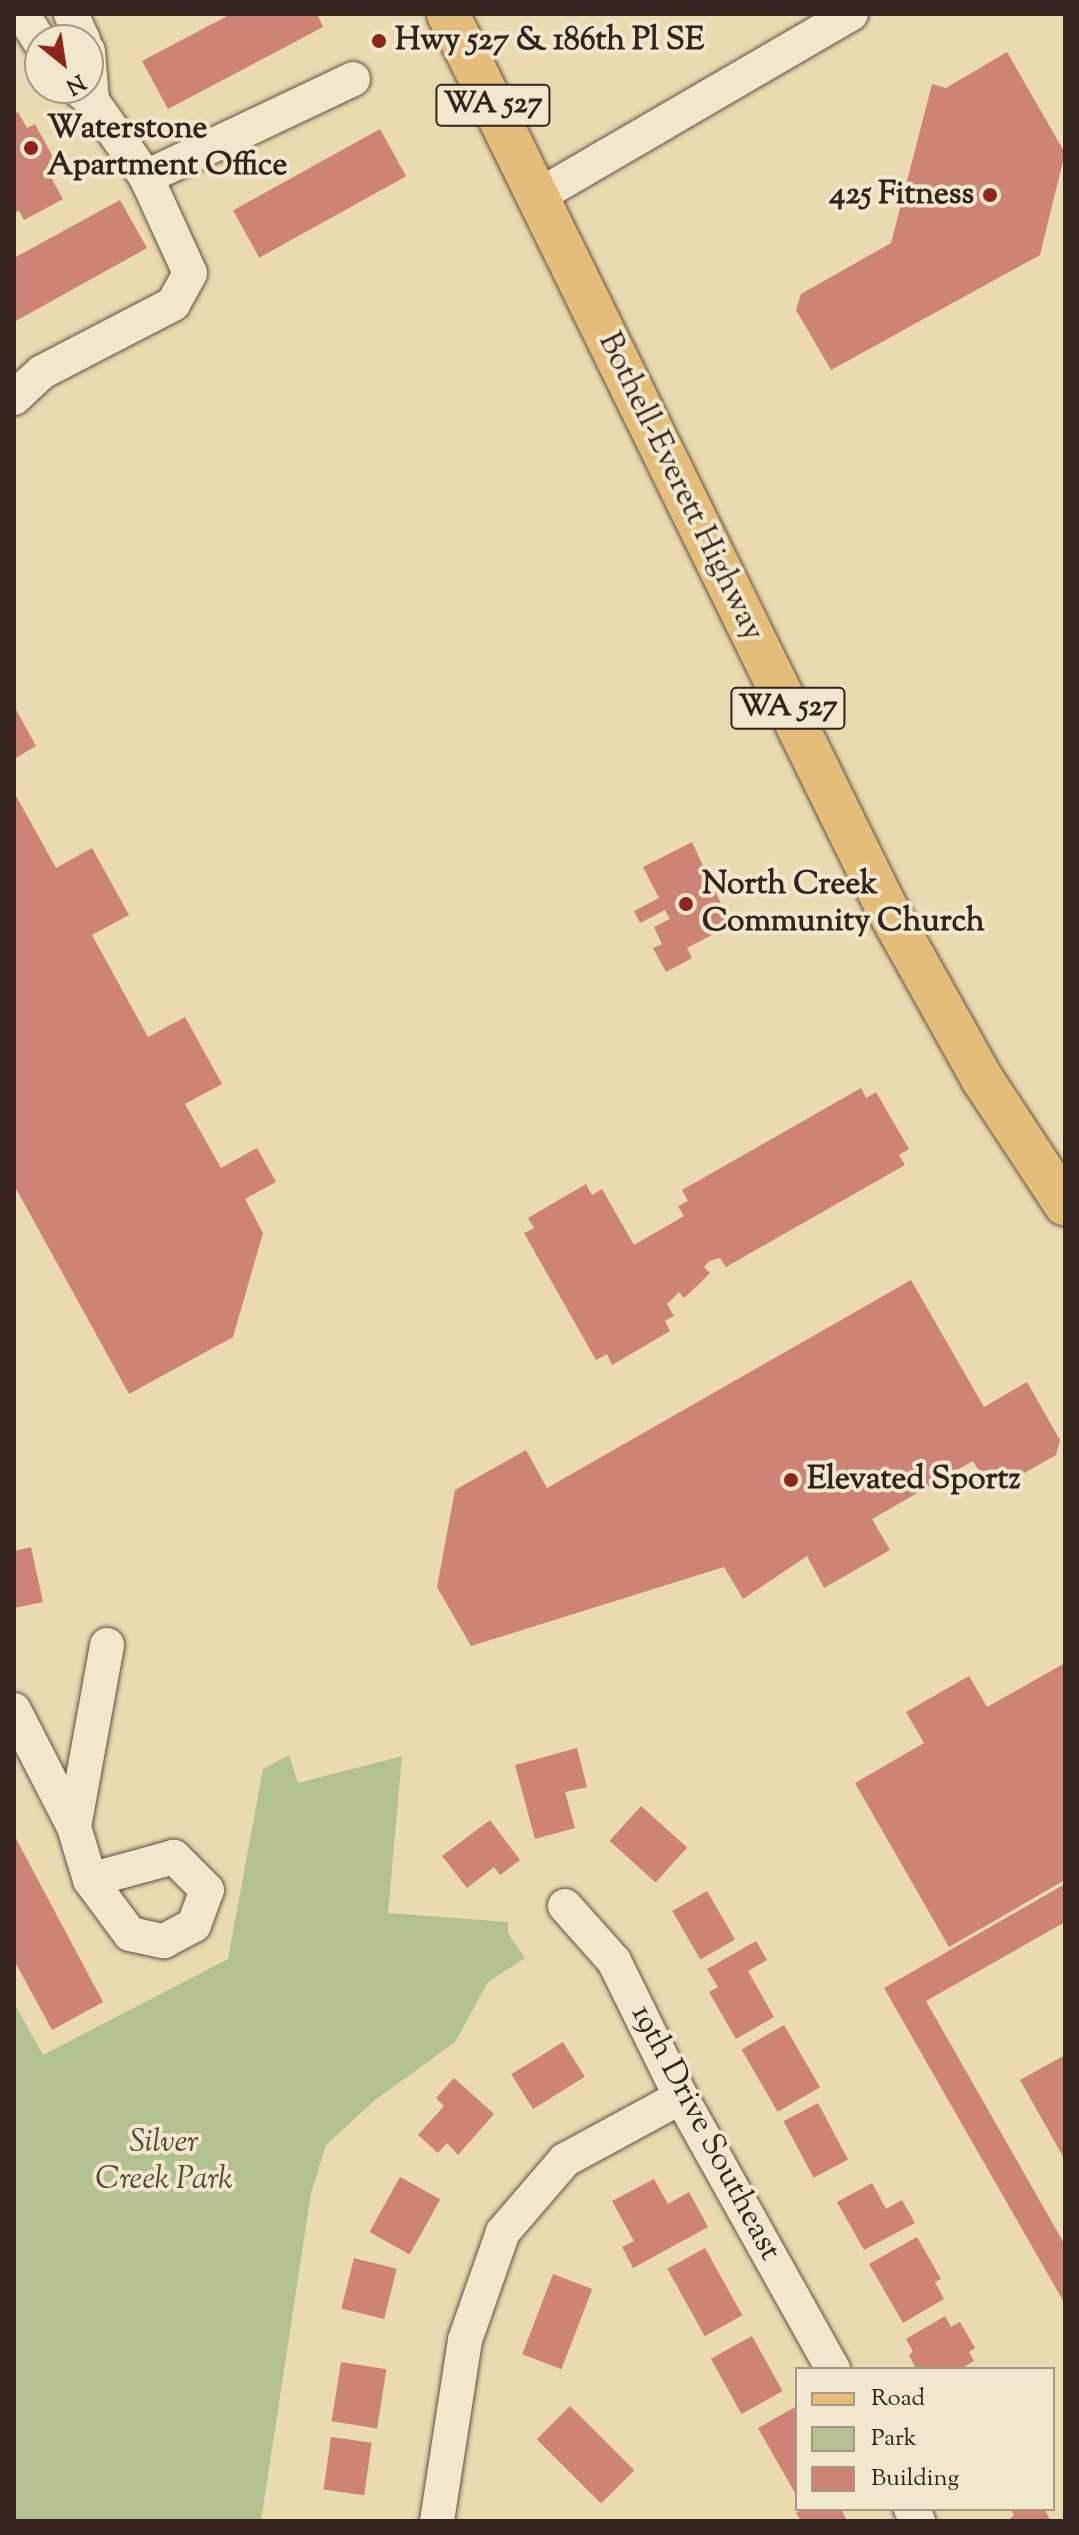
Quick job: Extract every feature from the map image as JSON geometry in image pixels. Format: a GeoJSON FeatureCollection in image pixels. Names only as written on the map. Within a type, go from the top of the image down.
{"type":"FeatureCollection","features":[{"type":"Feature","properties":{"kind":"main road","name":"Bothell-Everett Highway"},"geometry":{"type":"LineString","coordinates":[[448,14],[885,905],[976,1068],[1065,1205]]}},
{"type":"Feature","properties":{"kind":"street"},"geometry":{"type":"LineString","coordinates":[[14,17],[21,14]]}},
{"type":"Feature","properties":{"kind":"street"},"geometry":{"type":"LineString","coordinates":[[538,196],[851,14]]}},
{"type":"Feature","properties":{"kind":"street"},"geometry":{"type":"LineString","coordinates":[[146,177],[353,79]]}},
{"type":"Feature","properties":{"kind":"street"},"geometry":{"type":"LineString","coordinates":[[14,398],[42,372],[173,304],[190,273],[146,177],[91,104]]}},
{"type":"Feature","properties":{"kind":"street"},"geometry":{"type":"LineString","coordinates":[[74,1827],[107,1645]]}},
{"type":"Feature","properties":{"kind":"street"},"geometry":{"type":"LineString","coordinates":[[14,1710],[74,1827],[90,1880]]}},
{"type":"Feature","properties":{"kind":"street","name":"19th Drive Southeast"},"geometry":{"type":"LineString","coordinates":[[565,1906],[614,1961],[681,2097],[832,2367]]}},
{"type":"Feature","properties":{"kind":"street"},"geometry":{"type":"LineString","coordinates":[[437,2521],[465,2340],[503,2232],[565,2160],[681,2097]]}},
{"type":"Feature","properties":{"kind":"green space","name":"Silver Creek Park"},"geometry":{"type":"Polygon","coordinates":[[[289,1755],[298,1783],[402,1756],[388,1913],[508,1922],[508,1933],[525,1958],[488,1982],[455,2042],[375,2100],[326,2145],[311,2193],[261,2521],[14,2521],[14,2003],[43,2055],[228,1959],[263,1769],[289,1755]]]}},
{"type":"Feature","properties":{"kind":"building"},"geometry":{"type":"Polygon","coordinates":[[[231,14],[317,14],[323,27],[168,109],[142,61],[231,14]]]}},
{"type":"Feature","properties":{"kind":"building"},"geometry":{"type":"Polygon","coordinates":[[[1007,52],[1065,153],[1040,255],[831,370],[796,310],[801,294],[891,243],[932,84],[946,88],[1007,52]]]}},
{"type":"Feature","properties":{"kind":"building","name":"Waterstone Apartment Office"},"geometry":{"type":"Polygon","coordinates":[[[18,112],[27,128],[35,124],[59,168],[49,174],[63,199],[24,220],[19,211],[14,213],[14,115],[18,112]]]}},
{"type":"Feature","properties":{"kind":"building"},"geometry":{"type":"Polygon","coordinates":[[[380,129],[406,176],[259,258],[233,210],[380,129]]]}},
{"type":"Feature","properties":{"kind":"building"},"geometry":{"type":"Polygon","coordinates":[[[120,200],[147,248],[14,322],[14,258],[120,200]]]}},
{"type":"Feature","properties":{"kind":"building"},"geometry":{"type":"Polygon","coordinates":[[[14,706],[36,746],[14,759],[14,706]]]}},
{"type":"Feature","properties":{"kind":"building"},"geometry":{"type":"Polygon","coordinates":[[[14,792],[56,868],[92,848],[129,915],[92,935],[148,1037],[185,1017],[222,1084],[185,1104],[221,1168],[257,1148],[276,1182],[245,1199],[263,1233],[233,1337],[129,1394],[14,1185],[14,792]]]}},
{"type":"Feature","properties":{"kind":"building","name":"North Creek Community Church"},"geometry":{"type":"Polygon","coordinates":[[[692,842],[731,925],[687,948],[692,958],[666,972],[653,948],[662,944],[654,927],[670,919],[665,910],[640,923],[634,911],[659,898],[643,867],[692,842]]]}},
{"type":"Feature","properties":{"kind":"building"},"geometry":{"type":"Polygon","coordinates":[[[861,1088],[866,1098],[876,1092],[909,1149],[899,1155],[905,1165],[726,1267],[720,1258],[709,1261],[704,1267],[710,1273],[684,1298],[679,1292],[667,1304],[674,1316],[665,1321],[670,1331],[612,1365],[607,1354],[596,1360],[524,1233],[534,1228],[528,1218],[586,1184],[592,1195],[602,1189],[634,1245],[684,1216],[678,1206],[688,1201],[682,1190],[861,1088]]]}},
{"type":"Feature","properties":{"kind":"building"},"geometry":{"type":"Polygon","coordinates":[[[911,1280],[984,1407],[1027,1382],[1060,1440],[1056,1455],[991,1492],[973,1461],[872,1519],[890,1550],[824,1588],[807,1556],[743,1599],[724,1567],[471,1646],[437,1587],[455,1490],[526,1450],[547,1488],[911,1280]]]}},
{"type":"Feature","properties":{"kind":"building"},"geometry":{"type":"Polygon","coordinates":[[[31,1547],[43,1602],[14,1608],[14,1551],[31,1547]]]}},
{"type":"Feature","properties":{"kind":"building"},"geometry":{"type":"Polygon","coordinates":[[[1065,1663],[1065,1880],[949,1947],[855,1783],[924,1743],[906,1712],[969,1676],[987,1707],[1065,1663]]]}},
{"type":"Feature","properties":{"kind":"building"},"geometry":{"type":"Polygon","coordinates":[[[577,1748],[587,1787],[565,1792],[575,1828],[535,1839],[515,1765],[577,1748]]]}},
{"type":"Feature","properties":{"kind":"building"},"geometry":{"type":"Polygon","coordinates":[[[641,1806],[687,1847],[656,1882],[610,1841],[641,1806]]]}},
{"type":"Feature","properties":{"kind":"building"},"geometry":{"type":"Polygon","coordinates":[[[490,1820],[520,1860],[500,1875],[494,1867],[467,1888],[442,1856],[490,1820]]]}},
{"type":"Feature","properties":{"kind":"building"},"geometry":{"type":"Polygon","coordinates":[[[14,1835],[103,2002],[52,2030],[14,1960],[14,1835]]]}},
{"type":"Feature","properties":{"kind":"building"},"geometry":{"type":"Polygon","coordinates":[[[1065,1884],[1065,1922],[926,2001],[1065,2245],[1065,2304],[884,1988],[1065,1884]]]}},
{"type":"Feature","properties":{"kind":"building"},"geometry":{"type":"Polygon","coordinates":[[[707,1891],[735,1939],[700,1959],[672,1911],[707,1891]]]}},
{"type":"Feature","properties":{"kind":"building"},"geometry":{"type":"Polygon","coordinates":[[[756,1941],[767,1960],[748,1971],[774,2017],[736,2039],[709,1992],[718,1987],[707,1969],[756,1941]]]}},
{"type":"Feature","properties":{"kind":"building"},"geometry":{"type":"Polygon","coordinates":[[[784,2025],[820,2087],[778,2112],[742,2050],[784,2025]]]}},
{"type":"Feature","properties":{"kind":"building"},"geometry":{"type":"Polygon","coordinates":[[[563,2042],[585,2077],[533,2109],[511,2074],[563,2042]]]}},
{"type":"Feature","properties":{"kind":"building"},"geometry":{"type":"Polygon","coordinates":[[[1065,2055],[1065,2160],[1020,2080],[1065,2055]]]}},
{"type":"Feature","properties":{"kind":"building"},"geometry":{"type":"Polygon","coordinates":[[[454,2078],[494,2114],[458,2155],[447,2143],[438,2153],[418,2135],[444,2106],[436,2098],[454,2078]]]}},
{"type":"Feature","properties":{"kind":"building"},"geometry":{"type":"Polygon","coordinates":[[[818,2103],[848,2160],[814,2178],[784,2121],[818,2103]]]}},
{"type":"Feature","properties":{"kind":"building"},"geometry":{"type":"Polygon","coordinates":[[[400,2177],[440,2199],[410,2254],[369,2232],[400,2177]]]}},
{"type":"Feature","properties":{"kind":"building"},"geometry":{"type":"Polygon","coordinates":[[[654,2179],[668,2204],[689,2192],[708,2227],[633,2268],[622,2247],[634,2241],[612,2201],[654,2179]]]}},
{"type":"Feature","properties":{"kind":"building"},"geometry":{"type":"Polygon","coordinates":[[[872,2183],[886,2209],[902,2200],[915,2223],[864,2250],[837,2202],[872,2183]]]}},
{"type":"Feature","properties":{"kind":"building"},"geometry":{"type":"Polygon","coordinates":[[[917,2237],[941,2279],[935,2282],[944,2299],[903,2323],[869,2264],[917,2237]]]}},
{"type":"Feature","properties":{"kind":"building"},"geometry":{"type":"Polygon","coordinates":[[[705,2248],[742,2315],[705,2336],[667,2269],[705,2248]]]}},
{"type":"Feature","properties":{"kind":"building"},"geometry":{"type":"Polygon","coordinates":[[[354,2258],[397,2269],[384,2319],[341,2308],[354,2258]]]}},
{"type":"Feature","properties":{"kind":"building"},"geometry":{"type":"Polygon","coordinates":[[[553,2274],[592,2289],[561,2369],[522,2354],[553,2274]]]}},
{"type":"Feature","properties":{"kind":"building"},"geometry":{"type":"Polygon","coordinates":[[[945,2316],[951,2327],[960,2322],[975,2348],[969,2352],[974,2361],[964,2367],[915,2367],[909,2355],[913,2352],[906,2339],[945,2316]]]}},
{"type":"Feature","properties":{"kind":"building"},"geometry":{"type":"Polygon","coordinates":[[[752,2336],[783,2391],[741,2414],[711,2359],[752,2336]]]}},
{"type":"Feature","properties":{"kind":"building"},"geometry":{"type":"Polygon","coordinates":[[[341,2362],[386,2369],[377,2428],[332,2421],[341,2362]]]}},
{"type":"Feature","properties":{"kind":"building"},"geometry":{"type":"Polygon","coordinates":[[[570,2406],[634,2470],[601,2504],[537,2439],[570,2406]]]}},
{"type":"Feature","properties":{"kind":"building"},"geometry":{"type":"Polygon","coordinates":[[[795,2407],[795,2493],[758,2428],[795,2407]]]}},
{"type":"Feature","properties":{"kind":"building"},"geometry":{"type":"Polygon","coordinates":[[[331,2437],[372,2443],[364,2495],[324,2489],[331,2437]]]}},
{"type":"Feature","properties":{"kind":"building"},"geometry":{"type":"Polygon","coordinates":[[[842,2511],[847,2521],[801,2521],[796,2513],[842,2511]]]}},
{"type":"Feature","properties":{"kind":"building"},"geometry":{"type":"Polygon","coordinates":[[[1012,2511],[1045,2511],[1051,2521],[1008,2521],[1014,2515],[1012,2511]]]}},
{"type":"Feature","properties":{"kind":"place","name":"Hwy 527 & 186th Pl SE"},"geometry":{"type":"Point","coordinates":[379,41]}},
{"type":"Feature","properties":{"kind":"place","name":"Waterstone Apartment Office"},"geometry":{"type":"Point","coordinates":[31,148]}},
{"type":"Feature","properties":{"kind":"place","name":"425 Fitness"},"geometry":{"type":"Point","coordinates":[990,195]}},
{"type":"Feature","properties":{"kind":"place","name":"North Creek Community Church"},"geometry":{"type":"Point","coordinates":[686,904]}},
{"type":"Feature","properties":{"kind":"place","name":"Elevated Sportz"},"geometry":{"type":"Point","coordinates":[791,1480]}}]}
